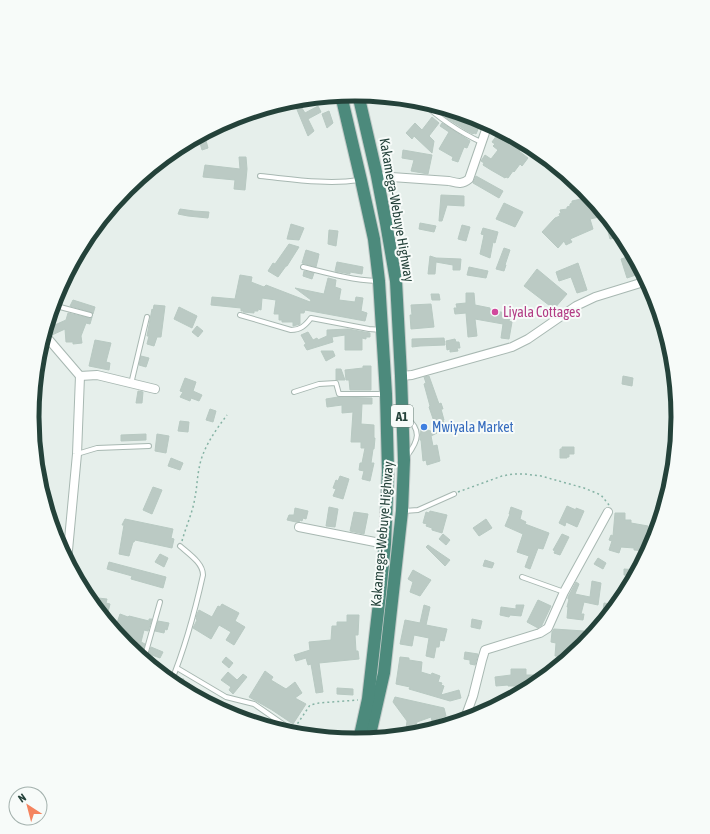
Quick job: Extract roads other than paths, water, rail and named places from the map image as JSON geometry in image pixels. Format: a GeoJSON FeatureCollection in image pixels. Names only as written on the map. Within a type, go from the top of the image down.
{"type":"FeatureCollection","features":[{"type":"Feature","properties":{"kind":"highway","name":"Kakamega-Webuye Highway"},"geometry":{"type":"LineString","coordinates":[[360,101],[377,176],[396,281],[404,460],[402,511],[384,673],[371,732]]}},
{"type":"Feature","properties":{"kind":"highway","name":"Kakamega-Webuye Highway"},"geometry":{"type":"LineString","coordinates":[[342,102],[374,239],[383,331],[386,394],[388,471],[385,544],[368,699],[361,733]]}},
{"type":"Feature","properties":{"kind":"street"},"geometry":{"type":"LineString","coordinates":[[377,176],[462,183],[468,179],[486,130]]}},
{"type":"Feature","properties":{"kind":"street"},"geometry":{"type":"LineString","coordinates":[[401,376],[412,375],[512,347],[528,339],[576,306],[595,297],[641,283]]}},
{"type":"Feature","properties":{"kind":"street"},"geometry":{"type":"LineString","coordinates":[[49,340],[80,376],[77,454],[68,549]]}},
{"type":"Feature","properties":{"kind":"street"},"geometry":{"type":"LineString","coordinates":[[80,376],[97,375],[155,389]]}},
{"type":"Feature","properties":{"kind":"street"},"geometry":{"type":"LineString","coordinates":[[468,712],[474,696],[485,650],[540,633],[548,628],[564,592],[608,512]]}},
{"type":"Feature","properties":{"kind":"street"},"geometry":{"type":"LineString","coordinates":[[298,527],[385,544]]}},
{"type":"Feature","properties":{"kind":"lane"},"geometry":{"type":"LineString","coordinates":[[432,111],[454,127],[482,142]]}},
{"type":"Feature","properties":{"kind":"lane"},"geometry":{"type":"LineString","coordinates":[[260,176],[346,182],[361,180]]}},
{"type":"Feature","properties":{"kind":"lane"},"geometry":{"type":"LineString","coordinates":[[304,267],[344,277],[379,281]]}},
{"type":"Feature","properties":{"kind":"lane"},"geometry":{"type":"LineString","coordinates":[[59,307],[90,315]]}},
{"type":"Feature","properties":{"kind":"lane"},"geometry":{"type":"LineString","coordinates":[[240,315],[290,330],[300,329],[305,326],[311,318],[383,331]]}},
{"type":"Feature","properties":{"kind":"lane"},"geometry":{"type":"LineString","coordinates":[[131,384],[148,316]]}},
{"type":"Feature","properties":{"kind":"lane"},"geometry":{"type":"LineString","coordinates":[[294,392],[319,384],[336,383],[339,394],[386,394]]}},
{"type":"Feature","properties":{"kind":"lane"},"geometry":{"type":"LineString","coordinates":[[77,454],[97,448],[149,446]]}},
{"type":"Feature","properties":{"kind":"lane"},"geometry":{"type":"LineString","coordinates":[[402,511],[418,510],[454,494]]}},
{"type":"Feature","properties":{"kind":"lane"},"geometry":{"type":"LineString","coordinates":[[174,676],[195,610],[203,575],[203,570],[196,560],[180,546]]}},
{"type":"Feature","properties":{"kind":"lane"},"geometry":{"type":"LineString","coordinates":[[522,577],[564,592]]}},
{"type":"Feature","properties":{"kind":"lane"},"geometry":{"type":"LineString","coordinates":[[146,654],[160,602]]}},
{"type":"Feature","properties":{"kind":"lane"},"geometry":{"type":"LineString","coordinates":[[177,668],[226,697],[254,704],[284,725]]}},
{"type":"Feature","properties":{"kind":"place","name":"Liyala Cottages"},"geometry":{"type":"Point","coordinates":[495,312]}},
{"type":"Feature","properties":{"kind":"place","name":"Mwiyala Market"},"geometry":{"type":"Point","coordinates":[424,427]}}]}
